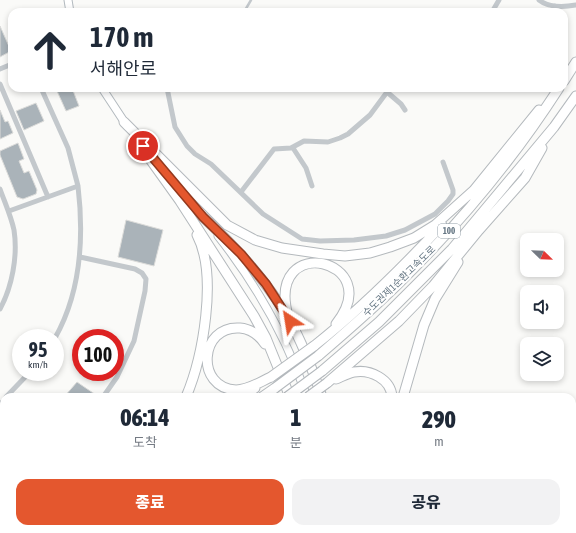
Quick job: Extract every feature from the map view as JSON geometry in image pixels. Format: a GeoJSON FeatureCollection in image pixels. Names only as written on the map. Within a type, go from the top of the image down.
{"type":"FeatureCollection","features":[{"type":"Feature","properties":{"kind":"highway"},"geometry":{"type":"LineString","coordinates":[[568,74],[574,66]]}},
{"type":"Feature","properties":{"kind":"highway"},"geometry":{"type":"LineString","coordinates":[[248,393],[317,344],[346,321],[382,286],[474,190],[555,92]]}},
{"type":"Feature","properties":{"kind":"highway","name":"수도권제1순환고속도로"},"geometry":{"type":"LineString","coordinates":[[268,393],[318,356],[401,281],[443,238],[481,195],[528,135],[555,92]]}},
{"type":"Feature","properties":{"kind":"highway","name":"수도권제1순환고속도로"},"geometry":{"type":"LineString","coordinates":[[293,393],[322,371],[379,322],[452,249],[554,127],[576,96]]}},
{"type":"Feature","properties":{"kind":"highway"},"geometry":{"type":"LineString","coordinates":[[124,122],[228,225],[255,240],[282,248],[345,256],[370,253],[390,247],[414,238],[435,225],[474,190]]}},
{"type":"Feature","properties":{"kind":"highway"},"geometry":{"type":"LineString","coordinates":[[124,122],[180,201],[247,305],[266,338],[275,358],[287,393]]}},
{"type":"Feature","properties":{"kind":"highway"},"geometry":{"type":"LineString","coordinates":[[313,393],[399,321],[433,286],[479,230],[525,178],[554,127]]}},
{"type":"Feature","properties":{"kind":"highway"},"geometry":{"type":"LineString","coordinates":[[180,201],[198,237],[206,274],[207,297],[199,355],[193,382],[188,393]]}},
{"type":"Feature","properties":{"kind":"highway"},"geometry":{"type":"LineString","coordinates":[[203,217],[241,254],[266,284],[290,321],[320,393]]}},
{"type":"Feature","properties":{"kind":"highway"},"geometry":{"type":"LineString","coordinates":[[404,393],[424,325],[435,299],[479,230]]}},
{"type":"Feature","properties":{"kind":"highway"},"geometry":{"type":"LineString","coordinates":[[290,321],[285,294],[290,277],[302,265],[317,262],[334,267],[344,277],[348,285],[348,304],[342,316],[317,344]]}},
{"type":"Feature","properties":{"kind":"highway"},"geometry":{"type":"LineString","coordinates":[[271,377],[244,389],[227,388],[214,380],[207,365],[209,346],[219,334],[226,330],[243,328],[257,334],[275,358]]}},
{"type":"Feature","properties":{"kind":"highway"},"geometry":{"type":"LineString","coordinates":[[327,383],[352,372],[364,371],[377,375],[387,383],[391,393]]}},
{"type":"Feature","properties":{"kind":"main road"},"geometry":{"type":"LineString","coordinates":[[105,92],[124,122],[227,247],[265,305],[281,335],[306,393]]}},
{"type":"Feature","properties":{"kind":"street"},"geometry":{"type":"LineString","coordinates":[[540,0],[546,4],[561,7],[576,5]]}},
{"type":"Feature","properties":{"kind":"street"},"geometry":{"type":"LineString","coordinates":[[0,84],[48,197]]}},
{"type":"Feature","properties":{"kind":"street"},"geometry":{"type":"LineString","coordinates":[[43,92],[68,148],[78,186],[80,206],[80,257],[70,304],[60,329]]}},
{"type":"Feature","properties":{"kind":"street"},"geometry":{"type":"LineString","coordinates":[[168,92],[173,122],[182,141],[191,150],[211,164],[263,214],[302,239],[320,241],[372,238],[405,230],[426,220],[435,214],[453,194],[443,162]]}},
{"type":"Feature","properties":{"kind":"street"},"geometry":{"type":"LineString","coordinates":[[241,192],[272,150],[278,148],[293,148],[304,141],[328,142],[348,134],[370,115],[387,92]]}},
{"type":"Feature","properties":{"kind":"street"},"geometry":{"type":"LineString","coordinates":[[390,92],[405,110]]}},
{"type":"Feature","properties":{"kind":"street"},"geometry":{"type":"LineString","coordinates":[[293,148],[306,168],[312,186]]}},
{"type":"Feature","properties":{"kind":"street"},"geometry":{"type":"LineString","coordinates":[[9,211],[78,186]]}},
{"type":"Feature","properties":{"kind":"street"},"geometry":{"type":"LineString","coordinates":[[0,189],[9,211],[14,231],[13,267],[10,286],[0,309]]}},
{"type":"Feature","properties":{"kind":"street"},"geometry":{"type":"LineString","coordinates":[[80,257],[135,270],[142,273],[146,279],[145,291],[134,341],[117,377],[106,393]]}},
{"type":"Feature","properties":{"kind":"street"},"geometry":{"type":"LineString","coordinates":[[10,393],[21,381]]}},
{"type":"Feature","properties":{"kind":"building"},"geometry":{"type":"Polygon","coordinates":[[[0,26],[8,44],[8,53],[0,57],[0,26]]]}},
{"type":"Feature","properties":{"kind":"building"},"geometry":{"type":"Polygon","coordinates":[[[57,92],[74,92],[79,106],[66,111],[57,92]]]}},
{"type":"Feature","properties":{"kind":"building"},"geometry":{"type":"Polygon","coordinates":[[[36,103],[44,121],[24,130],[16,111],[36,103]]]}},
{"type":"Feature","properties":{"kind":"building"},"geometry":{"type":"Polygon","coordinates":[[[0,110],[5,122],[8,121],[13,133],[0,139],[0,110]]]}},
{"type":"Feature","properties":{"kind":"building"},"geometry":{"type":"Polygon","coordinates":[[[18,143],[24,159],[19,161],[24,173],[29,171],[37,190],[36,194],[23,199],[17,197],[0,155],[0,151],[18,143]]]}},
{"type":"Feature","properties":{"kind":"building"},"geometry":{"type":"Polygon","coordinates":[[[126,220],[163,230],[154,266],[118,257],[126,220]]]}},
{"type":"Feature","properties":{"kind":"building"},"geometry":{"type":"Polygon","coordinates":[[[77,382],[93,393],[67,393],[77,382]]]}},
{"type":"Feature","properties":{"kind":"route"},"geometry":{"type":"LineString","coordinates":[[143,146],[165,174],[203,217],[241,254],[266,284],[290,321]]}}]}
